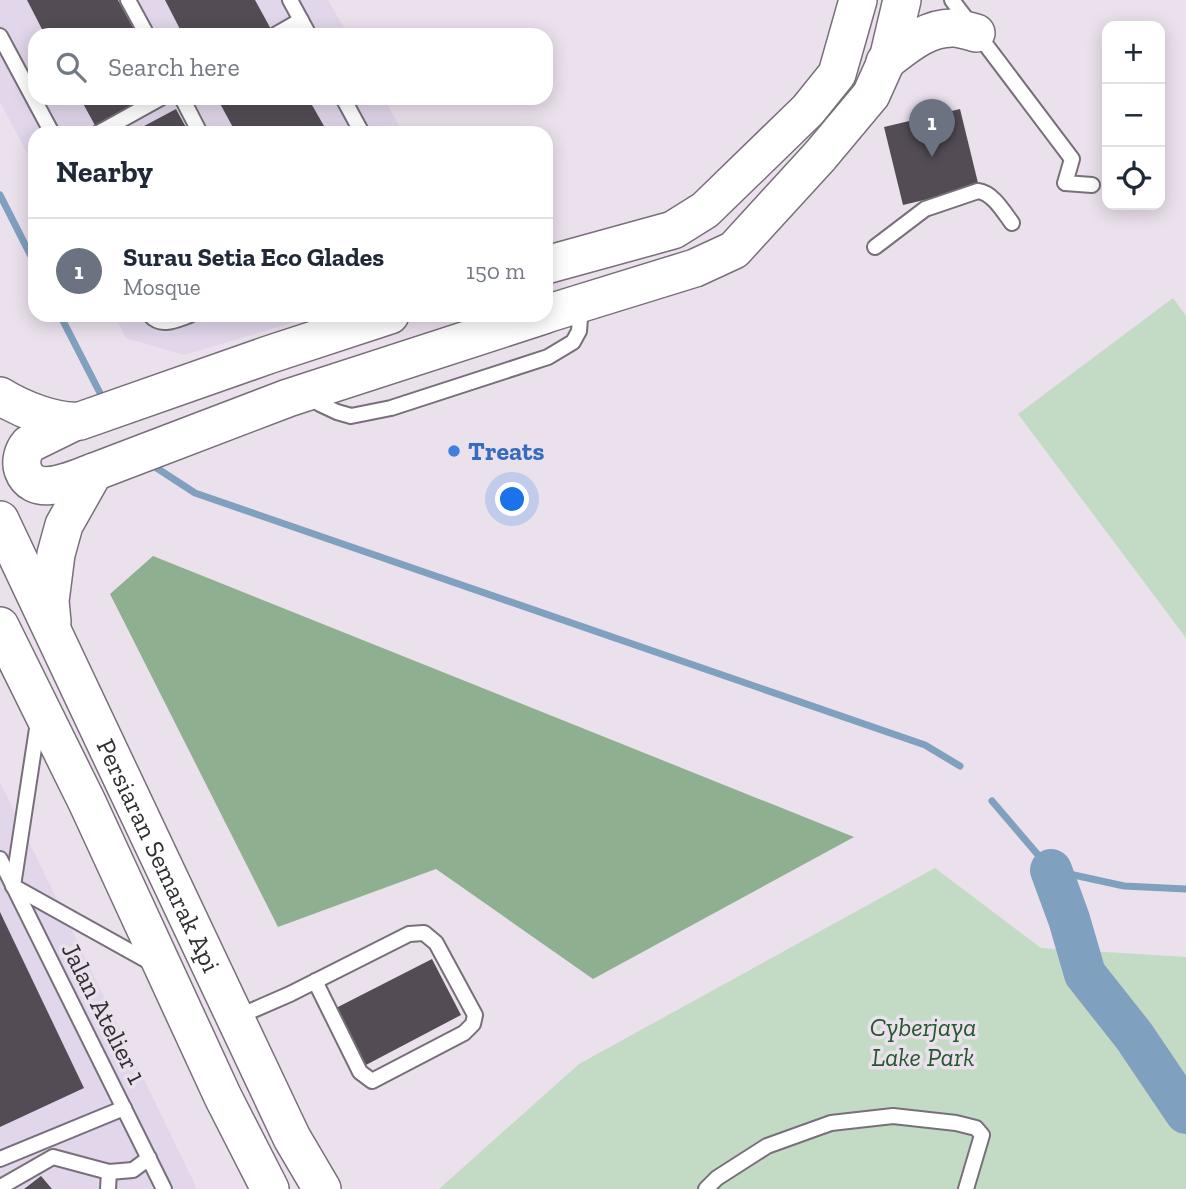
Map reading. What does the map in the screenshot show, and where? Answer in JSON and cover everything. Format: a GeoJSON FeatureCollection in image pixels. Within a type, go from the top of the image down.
{"type":"FeatureCollection","features":[{"type":"Feature","properties":{"kind":"street"},"geometry":{"type":"LineString","coordinates":[[553,263],[673,230],[705,210],[808,110],[837,74],[858,0]]}},
{"type":"Feature","properties":{"kind":"street"},"geometry":{"type":"LineString","coordinates":[[553,312],[695,268],[734,250],[820,156],[871,95],[889,55],[902,0]]}},
{"type":"Feature","properties":{"kind":"street"},"geometry":{"type":"LineString","coordinates":[[886,62],[914,40],[934,30],[955,28],[976,33]]}},
{"type":"Feature","properties":{"kind":"street"},"geometry":{"type":"LineString","coordinates":[[369,322],[74,422],[29,444],[21,463],[24,474],[43,487],[60,483],[307,392],[523,322]]}},
{"type":"Feature","properties":{"kind":"street"},"geometry":{"type":"LineString","coordinates":[[0,396],[18,407],[74,422]]}},
{"type":"Feature","properties":{"kind":"street"},"geometry":{"type":"LineString","coordinates":[[53,631],[50,601],[56,554],[64,525],[94,472]]}},
{"type":"Feature","properties":{"kind":"street","name":"Persiaran Semarak Api"},"geometry":{"type":"LineString","coordinates":[[0,520],[292,1139],[322,1189]]}},
{"type":"Feature","properties":{"kind":"street","name":"Persiaran Semarak Api"},"geometry":{"type":"LineString","coordinates":[[0,626],[87,802],[223,1097],[270,1189]]}},
{"type":"Feature","properties":{"kind":"lane"},"geometry":{"type":"LineString","coordinates":[[128,0],[143,28]]}},
{"type":"Feature","properties":{"kind":"lane"},"geometry":{"type":"LineString","coordinates":[[290,0],[305,28]]}},
{"type":"Feature","properties":{"kind":"lane"},"geometry":{"type":"LineString","coordinates":[[952,0],[1072,159],[1065,183],[1092,185]]}},
{"type":"Feature","properties":{"kind":"lane"},"geometry":{"type":"LineString","coordinates":[[287,28],[301,20]]}},
{"type":"Feature","properties":{"kind":"lane"},"geometry":{"type":"LineString","coordinates":[[0,36],[28,88]]}},
{"type":"Feature","properties":{"kind":"lane"},"geometry":{"type":"LineString","coordinates":[[37,105],[48,126]]}},
{"type":"Feature","properties":{"kind":"lane"},"geometry":{"type":"LineString","coordinates":[[111,126],[148,105]]}},
{"type":"Feature","properties":{"kind":"lane"},"geometry":{"type":"LineString","coordinates":[[185,105],[196,126]]}},
{"type":"Feature","properties":{"kind":"lane"},"geometry":{"type":"LineString","coordinates":[[347,105],[358,126]]}},
{"type":"Feature","properties":{"kind":"lane"},"geometry":{"type":"LineString","coordinates":[[875,247],[925,209],[978,191],[985,192],[993,199],[1012,223]]}},
{"type":"Feature","properties":{"kind":"lane"},"geometry":{"type":"LineString","coordinates":[[307,392],[320,404],[351,416],[404,404],[548,357],[573,342],[579,331],[582,303]]}},
{"type":"Feature","properties":{"kind":"lane"},"geometry":{"type":"LineString","coordinates":[[40,706],[13,886],[163,970]]}},
{"type":"Feature","properties":{"kind":"lane","name":"Jalan Atelier 1"},"geometry":{"type":"LineString","coordinates":[[0,859],[164,1189]]}},
{"type":"Feature","properties":{"kind":"lane"},"geometry":{"type":"LineString","coordinates":[[236,1018],[409,934],[424,933],[436,943],[475,1015],[473,1024],[464,1033],[372,1081],[360,1072],[315,981]]}},
{"type":"Feature","properties":{"kind":"lane"},"geometry":{"type":"LineString","coordinates":[[0,1158],[124,1108]]}},
{"type":"Feature","properties":{"kind":"lane"},"geometry":{"type":"LineString","coordinates":[[706,1189],[717,1178],[767,1146],[831,1123],[893,1116],[976,1128],[982,1135],[966,1189]]}},
{"type":"Feature","properties":{"kind":"lane"},"geometry":{"type":"LineString","coordinates":[[1,1189],[53,1157],[109,1172],[133,1170],[149,1158]]}},
{"type":"Feature","properties":{"kind":"lane"},"geometry":{"type":"LineString","coordinates":[[108,1189],[109,1172]]}},
{"type":"Feature","properties":{"kind":"shaded area"},"geometry":{"type":"Polygon","coordinates":[[[0,0],[328,0],[344,28],[28,28],[28,105],[388,105],[399,126],[28,126],[28,155],[0,102],[0,0]]]}},
{"type":"Feature","properties":{"kind":"shaded area"},"geometry":{"type":"Polygon","coordinates":[[[118,322],[295,322],[184,355],[126,338],[118,322]]]}},
{"type":"Feature","properties":{"kind":"shaded area"},"geometry":{"type":"Polygon","coordinates":[[[0,782],[197,1189],[0,1189],[0,782]]]}},
{"type":"Feature","properties":{"kind":"green space"},"geometry":{"type":"Polygon","coordinates":[[[1173,298],[1186,316],[1186,638],[1018,414],[1173,298]]]}},
{"type":"Feature","properties":{"kind":"green space"},"geometry":{"type":"Polygon","coordinates":[[[153,556],[854,837],[593,979],[436,869],[278,927],[110,594],[153,556]]]}},
{"type":"Feature","properties":{"kind":"green space","name":"Cyberjaya Lake Park"},"geometry":{"type":"Polygon","coordinates":[[[935,868],[1041,948],[1186,957],[1186,1189],[439,1189],[579,1064],[935,868]]]}},
{"type":"Feature","properties":{"kind":"building"},"geometry":{"type":"Polygon","coordinates":[[[27,0],[118,0],[133,28],[41,28],[27,0]]]}},
{"type":"Feature","properties":{"kind":"building"},"geometry":{"type":"Polygon","coordinates":[[[165,0],[255,0],[270,28],[179,28],[165,0]]]}},
{"type":"Feature","properties":{"kind":"building"},"geometry":{"type":"Polygon","coordinates":[[[84,105],[141,105],[103,126],[95,126],[84,105]]]}},
{"type":"Feature","properties":{"kind":"building"},"geometry":{"type":"Polygon","coordinates":[[[221,105],[312,105],[324,126],[232,126],[221,105]]]}},
{"type":"Feature","properties":{"kind":"building"},"geometry":{"type":"Polygon","coordinates":[[[176,109],[185,126],[144,126],[176,109]]]}},
{"type":"Feature","properties":{"kind":"building"},"geometry":{"type":"Polygon","coordinates":[[[960,109],[979,187],[903,205],[884,127],[960,109]]]}},
{"type":"Feature","properties":{"kind":"building"},"geometry":{"type":"Polygon","coordinates":[[[0,912],[84,1088],[0,1127],[0,912]]]}},
{"type":"Feature","properties":{"kind":"building"},"geometry":{"type":"Polygon","coordinates":[[[432,959],[461,1015],[364,1066],[334,1009],[432,959]]]}},
{"type":"Feature","properties":{"kind":"building"},"geometry":{"type":"Polygon","coordinates":[[[41,1176],[52,1189],[24,1189],[41,1176]]]}},
{"type":"Feature","properties":{"kind":"waterway"},"geometry":{"type":"LineString","coordinates":[[0,195],[28,250]]}},
{"type":"Feature","properties":{"kind":"waterway"},"geometry":{"type":"LineString","coordinates":[[64,322],[100,393]]}},
{"type":"Feature","properties":{"kind":"waterway"},"geometry":{"type":"LineString","coordinates":[[152,465],[195,493],[925,745],[960,766]]}},
{"type":"Feature","properties":{"kind":"waterway"},"geometry":{"type":"LineString","coordinates":[[992,801],[1051,870],[1124,886],[1186,889]]}},
{"type":"Feature","properties":{"kind":"waterway"},"geometry":{"type":"LineString","coordinates":[[1051,870],[1085,974],[1134,1036],[1186,1113]]}},
{"type":"Feature","properties":{"kind":"place","name":"Surau Setia Eco Glades"},"geometry":{"type":"Point","coordinates":[932,157]}},
{"type":"Feature","properties":{"kind":"place","name":"Treats"},"geometry":{"type":"Point","coordinates":[454,451]}}]}
